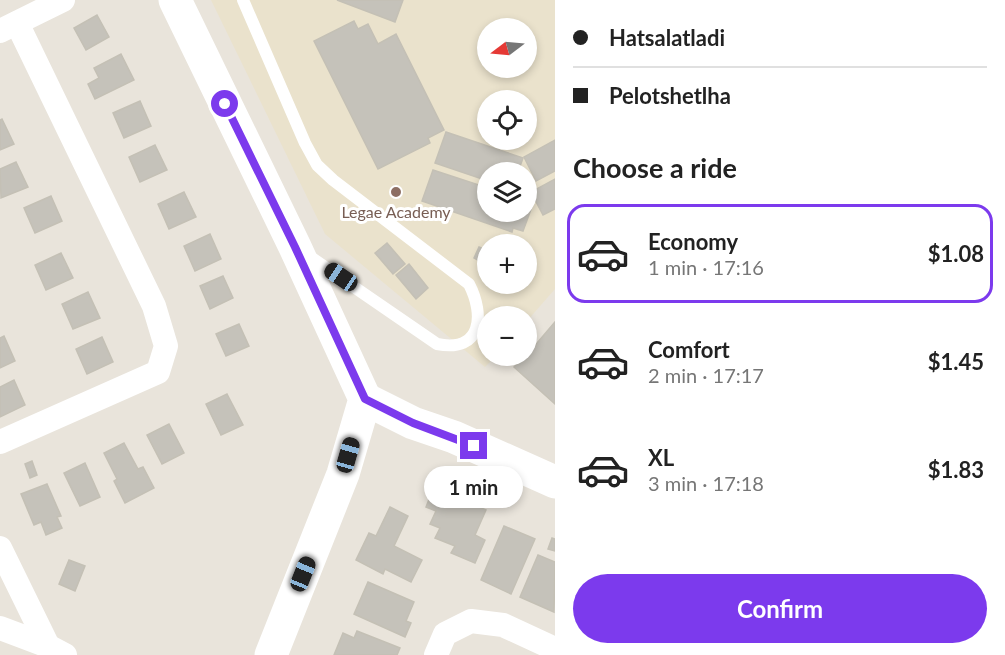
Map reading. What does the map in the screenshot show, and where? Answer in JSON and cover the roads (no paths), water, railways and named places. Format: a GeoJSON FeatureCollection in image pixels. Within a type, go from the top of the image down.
{"type":"FeatureCollection","features":[{"type":"Feature","properties":{"kind":"street"},"geometry":{"type":"LineString","coordinates":[[0,442],[158,372],[166,346],[154,306],[9,27],[63,0]]}},
{"type":"Feature","properties":{"kind":"street"},"geometry":{"type":"LineString","coordinates":[[177,1],[365,399],[413,423],[454,437],[555,482]]}},
{"type":"Feature","properties":{"kind":"street"},"geometry":{"type":"LineString","coordinates":[[271,655],[343,474],[365,399]]}},
{"type":"Feature","properties":{"kind":"street"},"geometry":{"type":"LineString","coordinates":[[0,548],[56,650]]}},
{"type":"Feature","properties":{"kind":"street"},"geometry":{"type":"LineString","coordinates":[[436,655],[445,634],[471,621],[502,625],[555,649]]}},
{"type":"Feature","properties":{"kind":"street"},"geometry":{"type":"LineString","coordinates":[[0,628],[56,650]]}},
{"type":"Feature","properties":{"kind":"lane"},"geometry":{"type":"LineString","coordinates":[[243,0],[305,143],[317,165],[333,180],[469,284],[479,313],[478,327],[464,341],[452,345],[437,344],[295,247]]}},
{"type":"Feature","properties":{"kind":"place","name":"Legae Academy"},"geometry":{"type":"Point","coordinates":[396,192]}}]}
